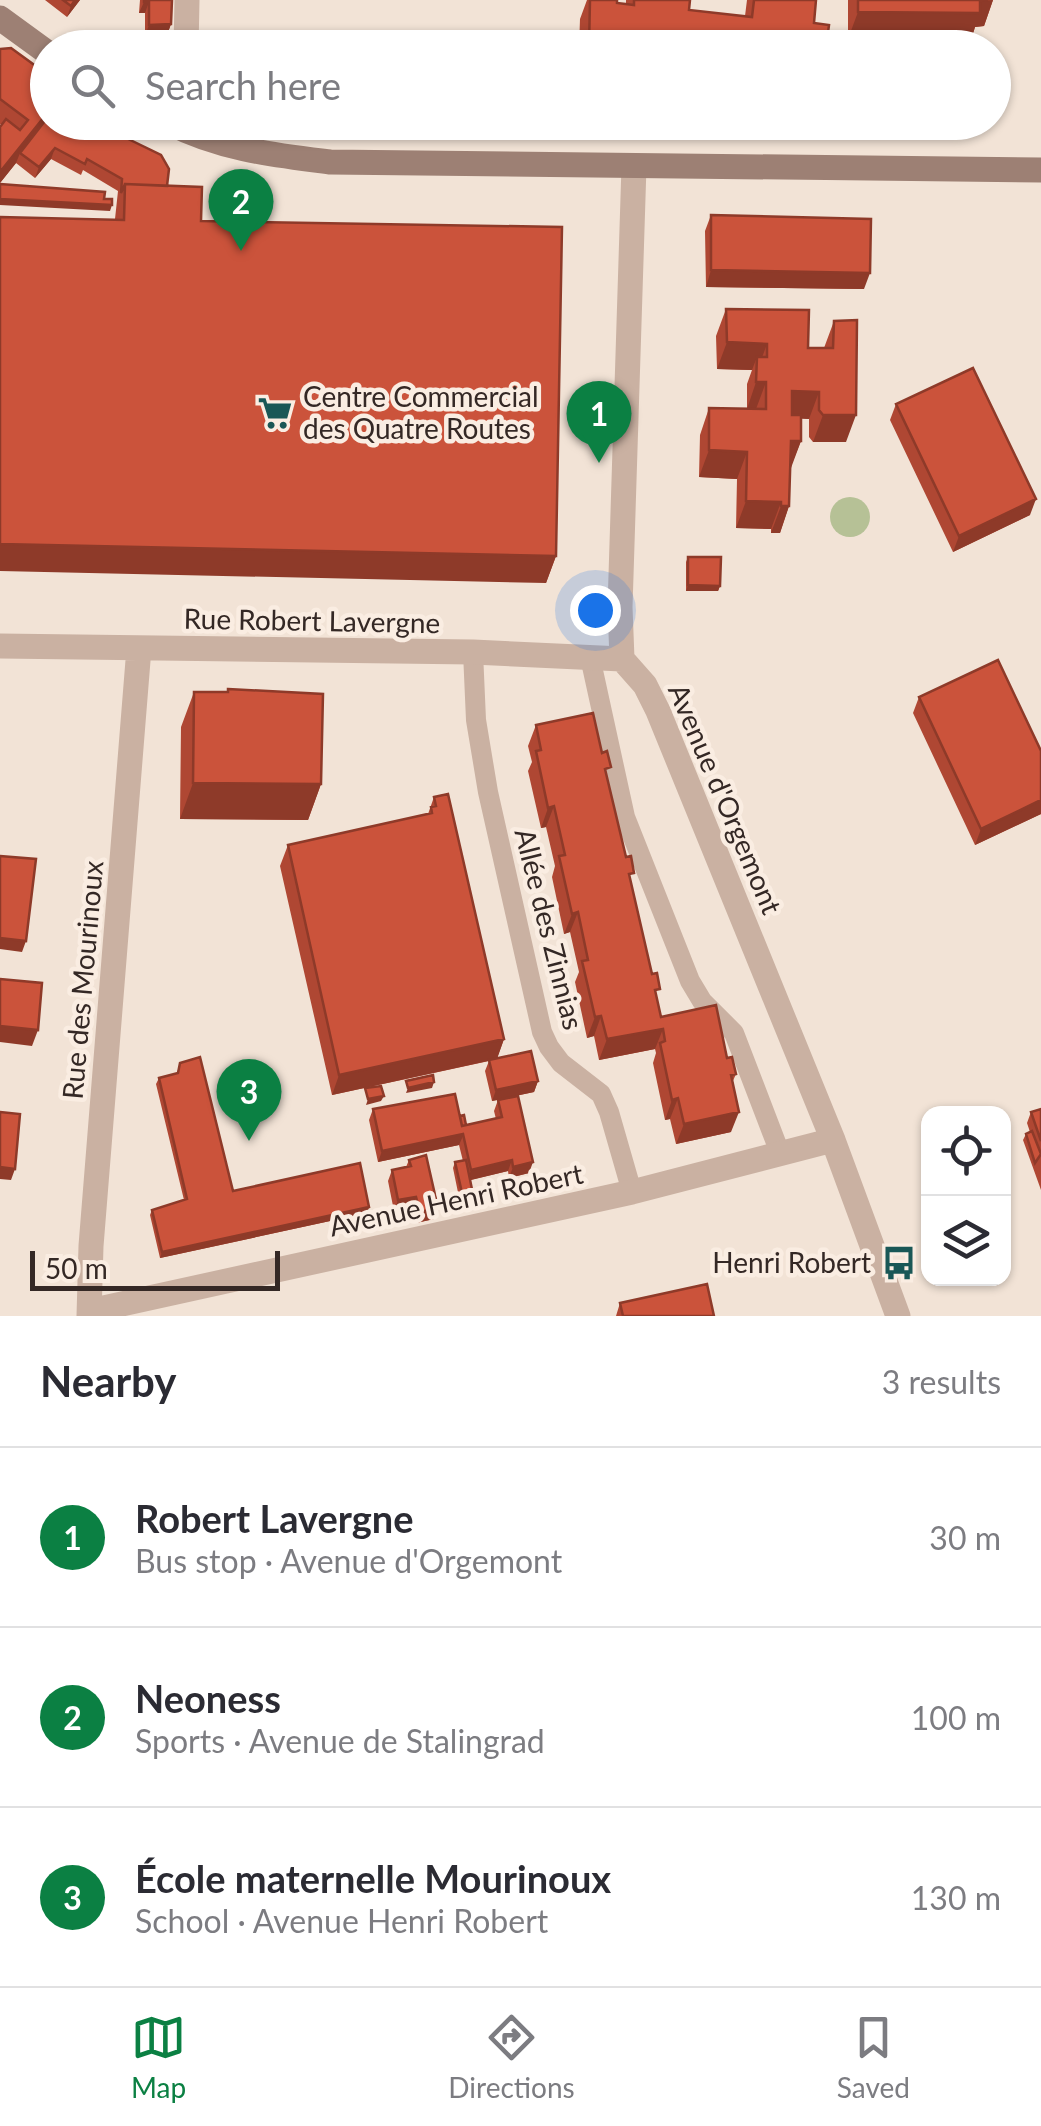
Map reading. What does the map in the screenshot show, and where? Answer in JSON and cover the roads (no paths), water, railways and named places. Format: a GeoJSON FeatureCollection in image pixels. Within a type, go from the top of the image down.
{"type":"FeatureCollection","features":[{"type":"Feature","properties":{"kind":"main road"},"geometry":{"type":"LineString","coordinates":[[0,18],[30,40]]}},
{"type":"Feature","properties":{"kind":"main road"},"geometry":{"type":"LineString","coordinates":[[216,140],[243,151],[330,162],[1041,170]]}},
{"type":"Feature","properties":{"kind":"street"},"geometry":{"type":"LineString","coordinates":[[186,30],[187,0]]}},
{"type":"Feature","properties":{"kind":"street"},"geometry":{"type":"LineString","coordinates":[[622,659],[620,607],[634,166]]}},
{"type":"Feature","properties":{"kind":"street","name":"Rue Robert Lavergne"},"geometry":{"type":"LineString","coordinates":[[0,646],[473,652],[622,659]]}},
{"type":"Feature","properties":{"kind":"street","name":"Rue des Mourinoux"},"geometry":{"type":"LineString","coordinates":[[90,1314],[91,1246],[139,648]]}},
{"type":"Feature","properties":{"kind":"street","name":"Avenue d'Orgemont"},"geometry":{"type":"LineString","coordinates":[[622,659],[645,686],[658,712],[833,1140],[898,1316]]}},
{"type":"Feature","properties":{"kind":"street","name":"Avenue Henri Robert"},"geometry":{"type":"LineString","coordinates":[[90,1314],[632,1192],[833,1140]]}},
{"type":"Feature","properties":{"kind":"lane","name":"Allée des Zinnias"},"geometry":{"type":"LineString","coordinates":[[473,652],[476,720],[488,792],[542,1032],[561,1063],[601,1094],[610,1112],[632,1192]]}},
{"type":"Feature","properties":{"kind":"lane"},"geometry":{"type":"LineString","coordinates":[[590,657],[625,817],[690,981],[702,1001],[734,1033],[780,1153]]}},
{"type":"Feature","properties":{"kind":"place","name":"Neoness"},"geometry":{"type":"Point","coordinates":[241,251]}},
{"type":"Feature","properties":{"kind":"place","name":"Centre Commercial des Quatre Routes"},"geometry":{"type":"Point","coordinates":[275,413]}},
{"type":"Feature","properties":{"kind":"place","name":"Robert Lavergne"},"geometry":{"type":"Point","coordinates":[599,463]}},
{"type":"Feature","properties":{"kind":"place","name":"École maternelle Mourinoux"},"geometry":{"type":"Point","coordinates":[249,1141]}},
{"type":"Feature","properties":{"kind":"place","name":"Henri Robert"},"geometry":{"type":"Point","coordinates":[899,1263]}}]}
